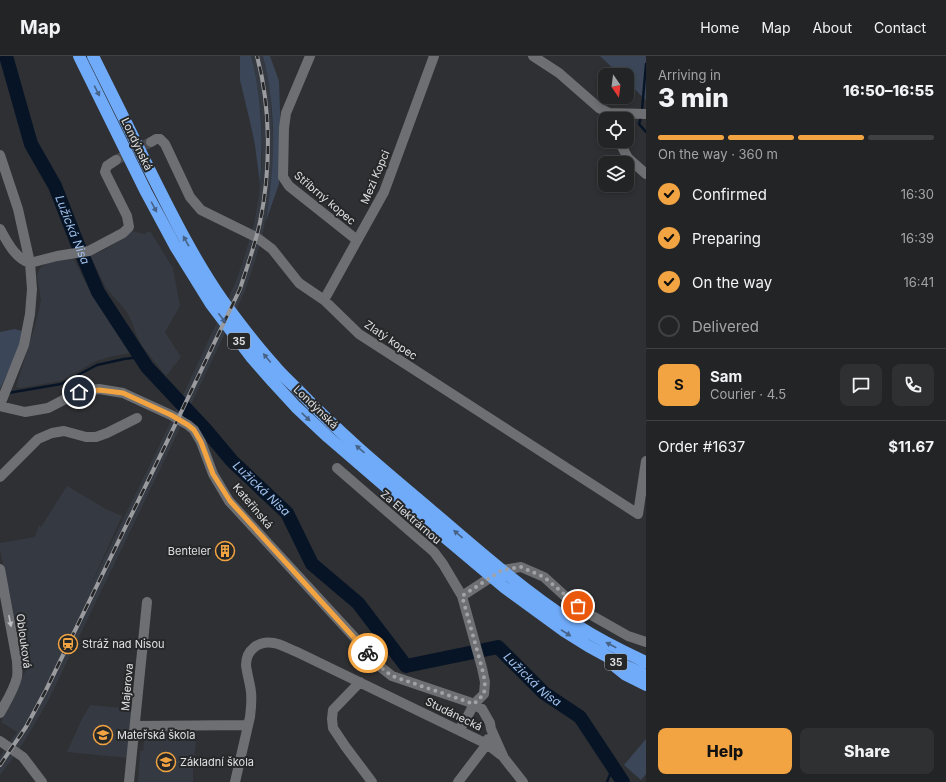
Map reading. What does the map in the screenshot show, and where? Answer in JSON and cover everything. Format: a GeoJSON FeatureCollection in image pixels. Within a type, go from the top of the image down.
{"type":"FeatureCollection","features":[{"type":"Feature","properties":{"kind":"highway","name":"Londýnská"},"geometry":{"type":"LineString","coordinates":[[79,56],[146,192],[175,246],[211,304],[252,358],[296,407],[328,437],[504,588],[564,631],[588,646],[621,664],[646,675]]}},
{"type":"Feature","properties":{"kind":"highway","name":"Londýnská"},"geometry":{"type":"LineString","coordinates":[[93,56],[194,256],[223,300],[251,338],[274,365],[318,410],[404,487],[518,583],[577,626],[622,651],[646,662]]}},
{"type":"Feature","properties":{"kind":"highway"},"geometry":{"type":"LineString","coordinates":[[588,646],[626,675],[646,685]]}},
{"type":"Feature","properties":{"kind":"street","name":"Stříbrný kopec"},"geometry":{"type":"LineString","coordinates":[[310,56],[286,113],[284,128],[283,177],[289,186],[357,240]]}},
{"type":"Feature","properties":{"kind":"street","name":"Mezi Kopci"},"geometry":{"type":"LineString","coordinates":[[324,300],[384,192],[434,56]]}},
{"type":"Feature","properties":{"kind":"street"},"geometry":{"type":"LineString","coordinates":[[533,56],[558,73],[604,112]]}},
{"type":"Feature","properties":{"kind":"street"},"geometry":{"type":"LineString","coordinates":[[634,115],[644,114]]}},
{"type":"Feature","properties":{"kind":"street","name":"Zlatý kopec"},"geometry":{"type":"LineString","coordinates":[[151,142],[160,139],[165,144],[190,197],[201,210],[256,237],[272,249],[299,283],[324,300],[360,334],[642,516],[646,461]]}},
{"type":"Feature","properties":{"kind":"street"},"geometry":{"type":"LineString","coordinates":[[623,148],[628,158],[646,174]]}},
{"type":"Feature","properties":{"kind":"street"},"geometry":{"type":"LineString","coordinates":[[0,155],[18,209],[30,263],[32,289],[30,314],[24,346],[0,406]]}},
{"type":"Feature","properties":{"kind":"street"},"geometry":{"type":"LineString","coordinates":[[0,229],[17,255],[23,261],[30,263],[89,251],[123,233],[129,227],[126,216],[105,172],[107,166],[116,160]]}},
{"type":"Feature","properties":{"kind":"street","name":"Kateřinská"},"geometry":{"type":"LineString","coordinates":[[0,406],[25,412],[48,408],[79,392],[99,390],[123,393],[171,415],[188,425],[194,430],[201,442],[213,474],[230,501],[378,665],[392,676],[474,704],[482,709],[490,723],[491,729],[504,758],[523,782]]}},
{"type":"Feature","properties":{"kind":"street"},"geometry":{"type":"LineString","coordinates":[[0,477],[38,439],[52,433],[64,431],[86,437],[96,437],[137,418]]}},
{"type":"Feature","properties":{"kind":"street","name":"Za Elektrárnou"},"geometry":{"type":"LineString","coordinates":[[337,468],[434,552],[462,596],[485,682],[484,694],[474,704]]}},
{"type":"Feature","properties":{"kind":"street"},"geometry":{"type":"LineString","coordinates":[[462,596],[502,570],[521,567],[544,577],[578,606],[628,636],[646,642]]}},
{"type":"Feature","properties":{"kind":"street","name":"Oblouková"},"geometry":{"type":"LineString","coordinates":[[0,569],[18,671],[17,678],[0,713]]}},
{"type":"Feature","properties":{"kind":"street","name":"Majerova"},"geometry":{"type":"LineString","coordinates":[[129,782],[147,602]]}},
{"type":"Feature","properties":{"kind":"street","name":"Studánecká"},"geometry":{"type":"LineString","coordinates":[[235,782],[251,709],[250,688],[247,671],[248,655],[252,649],[264,643],[273,643],[286,647],[360,682],[487,744],[504,758]]}},
{"type":"Feature","properties":{"kind":"street"},"geometry":{"type":"LineString","coordinates":[[360,682],[333,710],[333,728],[372,782]]}},
{"type":"Feature","properties":{"kind":"street"},"geometry":{"type":"LineString","coordinates":[[458,730],[464,723],[474,704]]}},
{"type":"Feature","properties":{"kind":"street","name":"Majerova"},"geometry":{"type":"LineString","coordinates":[[135,726],[248,725]]}},
{"type":"Feature","properties":{"kind":"street"},"geometry":{"type":"LineString","coordinates":[[458,782],[487,744],[491,729]]}},
{"type":"Feature","properties":{"kind":"street"},"geometry":{"type":"LineString","coordinates":[[0,742],[23,757],[42,782]]}},
{"type":"Feature","properties":{"kind":"shaded area"},"geometry":{"type":"Polygon","coordinates":[[[240,56],[251,56],[255,72],[261,120],[260,184],[255,145],[240,80],[240,56]]]}},
{"type":"Feature","properties":{"kind":"shaded area"},"geometry":{"type":"Polygon","coordinates":[[[251,56],[263,56],[270,88],[273,161],[270,197],[262,238],[245,291],[47,703],[17,753],[0,775],[0,756],[17,732],[1,722],[26,670],[0,550],[0,543],[35,537],[39,525],[41,527],[67,486],[106,509],[122,516],[89,589],[159,446],[234,286],[251,235],[259,195],[262,160],[261,115],[258,90],[251,56]]]}},
{"type":"Feature","properties":{"kind":"shaded area"},"geometry":{"type":"Polygon","coordinates":[[[263,56],[270,56],[279,81],[281,142],[279,184],[266,221],[273,159],[273,138],[271,97],[263,56]]]}},
{"type":"Feature","properties":{"kind":"shaded area"},"geometry":{"type":"Polygon","coordinates":[[[600,56],[646,56],[646,100],[634,89],[634,68],[613,68],[600,56]]]}},
{"type":"Feature","properties":{"kind":"shaded area"},"geometry":{"type":"Polygon","coordinates":[[[132,231],[144,234],[150,231],[173,268],[180,306],[165,332],[181,357],[166,376],[142,346],[126,311],[106,288],[90,255],[104,250],[132,231]]]}},
{"type":"Feature","properties":{"kind":"shaded area"},"geometry":{"type":"Polygon","coordinates":[[[72,256],[89,289],[112,321],[131,353],[96,361],[61,381],[20,388],[16,387],[36,322],[41,300],[37,276],[39,270],[49,262],[72,256]]]}},
{"type":"Feature","properties":{"kind":"shaded area"},"geometry":{"type":"Polygon","coordinates":[[[15,329],[22,331],[20,346],[0,389],[0,332],[15,329]]]}},
{"type":"Feature","properties":{"kind":"shaded area","name":"Mateřská škola"},"geometry":{"type":"Polygon","coordinates":[[[90,705],[133,709],[129,758],[67,752],[90,705]]]}},
{"type":"Feature","properties":{"kind":"shaded area","name":"Základní škola"},"geometry":{"type":"Polygon","coordinates":[[[197,728],[193,782],[138,782],[140,751],[143,751],[145,730],[197,728]]]}},
{"type":"Feature","properties":{"kind":"shaded area"},"geometry":{"type":"Polygon","coordinates":[[[646,739],[646,774],[641,780],[624,765],[646,739]]]}},
{"type":"Feature","properties":{"kind":"waterway","name":"Lužická Nisa"},"geometry":{"type":"LineString","coordinates":[[6,56],[31,144],[55,186],[98,292],[147,367],[206,430],[232,461],[287,513],[312,564],[358,603],[406,666],[498,647],[544,693],[580,717],[623,782]]}},
{"type":"Feature","properties":{"kind":"waterway"},"geometry":{"type":"LineString","coordinates":[[642,110],[646,64]]}},
{"type":"Feature","properties":{"kind":"waterway"},"geometry":{"type":"LineString","coordinates":[[641,117],[639,124],[646,132]]}},
{"type":"Feature","properties":{"kind":"waterway"},"geometry":{"type":"LineString","coordinates":[[8,393],[61,384],[97,365],[140,357]]}},
{"type":"Feature","properties":{"kind":"waterway"},"geometry":{"type":"LineString","coordinates":[[607,782],[613,767]]}},
{"type":"Feature","properties":{"kind":"tunnel"},"geometry":{"type":"LineString","coordinates":[[116,160],[151,142]]}},
{"type":"Feature","properties":{"kind":"railway"},"geometry":{"type":"LineString","coordinates":[[0,765],[26,727],[46,690],[240,289],[260,222],[264,202],[268,160],[265,96],[257,56]]}},
{"type":"Feature","properties":{"kind":"way so far"},"geometry":{"type":"LineString","coordinates":[[368,653],[378,665],[392,676],[474,704],[484,694],[485,682],[462,596],[502,570],[521,567],[544,577],[578,606]]}},
{"type":"Feature","properties":{"kind":"place","name":"Benteler"},"geometry":{"type":"Point","coordinates":[225,551]}},
{"type":"Feature","properties":{"kind":"place","name":"Stráž nad Nisou"},"geometry":{"type":"Point","coordinates":[68,644]}},
{"type":"Feature","properties":{"kind":"place","name":"Mateřská škola"},"geometry":{"type":"Point","coordinates":[103,735]}},
{"type":"Feature","properties":{"kind":"place","name":"Základní škola"},"geometry":{"type":"Point","coordinates":[166,762]}},
{"type":"Feature","properties":{"kind":"route"},"geometry":{"type":"LineString","coordinates":[[79,392],[99,390],[123,393],[171,415],[194,430],[201,442],[213,474],[230,501],[368,653]]}}]}
